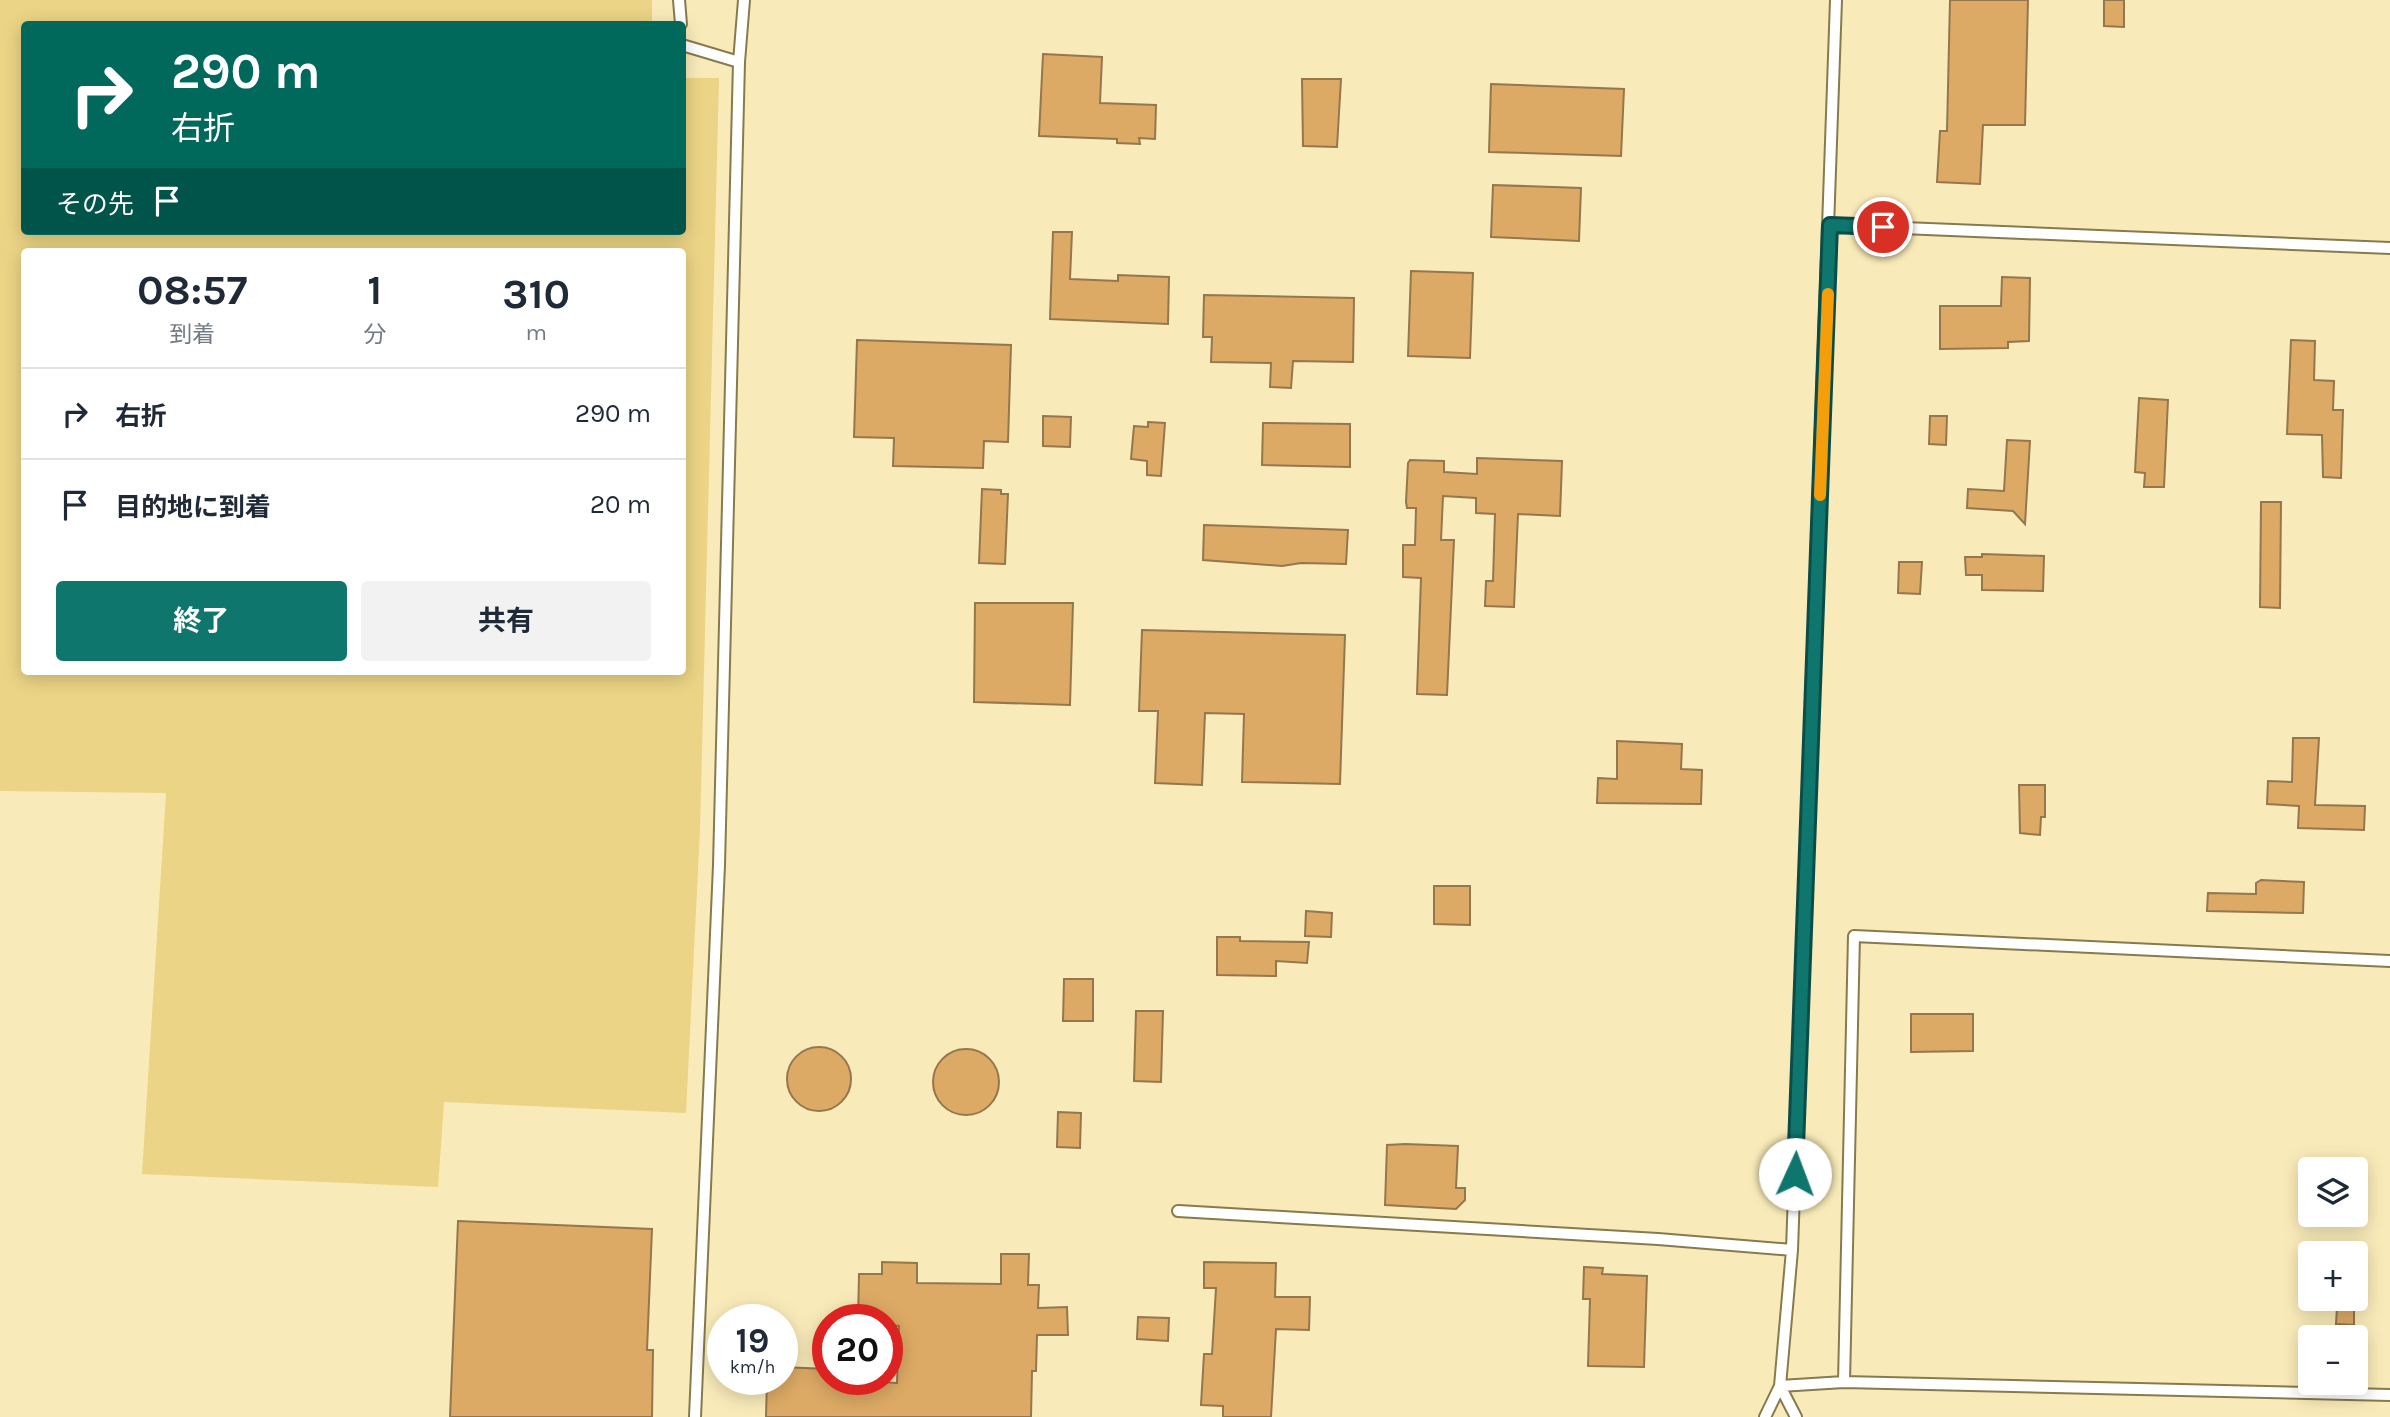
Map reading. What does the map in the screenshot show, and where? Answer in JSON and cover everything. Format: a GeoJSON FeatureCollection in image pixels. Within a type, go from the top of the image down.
{"type":"FeatureCollection","features":[{"type":"Feature","properties":{"kind":"lane"},"geometry":{"type":"LineString","coordinates":[[679,0],[681,21]]}},
{"type":"Feature","properties":{"kind":"lane"},"geometry":{"type":"LineString","coordinates":[[695,1417],[719,865],[739,62],[744,0]]}},
{"type":"Feature","properties":{"kind":"lane"},"geometry":{"type":"LineString","coordinates":[[1765,1417],[1780,1386],[1792,1251],[1836,0]]}},
{"type":"Feature","properties":{"kind":"lane"},"geometry":{"type":"LineString","coordinates":[[686,46],[739,62]]}},
{"type":"Feature","properties":{"kind":"lane"},"geometry":{"type":"LineString","coordinates":[[1830,225],[2390,248]]}},
{"type":"Feature","properties":{"kind":"lane"},"geometry":{"type":"LineString","coordinates":[[1844,1382],[1854,936],[2390,961]]}},
{"type":"Feature","properties":{"kind":"lane"},"geometry":{"type":"LineString","coordinates":[[1178,1212],[1630,1238],[1792,1251]]}},
{"type":"Feature","properties":{"kind":"lane"},"geometry":{"type":"LineString","coordinates":[[1780,1386],[1844,1382],[2390,1395]]}},
{"type":"Feature","properties":{"kind":"lane"},"geometry":{"type":"LineString","coordinates":[[1780,1386],[1796,1417]]}},
{"type":"Feature","properties":{"kind":"shaded area"},"geometry":{"type":"Polygon","coordinates":[[[0,0],[652,0],[652,21],[21,21],[21,235],[686,235],[686,78],[719,78],[700,830],[686,1113],[444,1102],[438,1187],[142,1174],[166,793],[0,791],[0,0]]]}},
{"type":"Feature","properties":{"kind":"building"},"geometry":{"type":"Polygon","coordinates":[[[1950,0],[2028,0],[2025,125],[1983,125],[1980,184],[1937,182],[1940,131],[1947,131],[1950,0]]]}},
{"type":"Feature","properties":{"kind":"building"},"geometry":{"type":"Polygon","coordinates":[[[2104,0],[2124,0],[2124,27],[2104,26],[2104,0]]]}},
{"type":"Feature","properties":{"kind":"building"},"geometry":{"type":"Polygon","coordinates":[[[1043,54],[1102,57],[1100,103],[1156,105],[1155,139],[1139,138],[1140,144],[1117,143],[1117,139],[1039,136],[1043,54]]]}},
{"type":"Feature","properties":{"kind":"building"},"geometry":{"type":"Polygon","coordinates":[[[1302,79],[1341,79],[1337,147],[1303,146],[1302,79]]]}},
{"type":"Feature","properties":{"kind":"building"},"geometry":{"type":"Polygon","coordinates":[[[1491,84],[1624,89],[1621,156],[1489,152],[1491,84]]]}},
{"type":"Feature","properties":{"kind":"building"},"geometry":{"type":"Polygon","coordinates":[[[1493,185],[1581,188],[1579,241],[1491,237],[1493,185]]]}},
{"type":"Feature","properties":{"kind":"building"},"geometry":{"type":"Polygon","coordinates":[[[1053,232],[1072,232],[1070,279],[1118,281],[1118,275],[1169,277],[1168,324],[1050,319],[1053,232]]]}},
{"type":"Feature","properties":{"kind":"building"},"geometry":{"type":"Polygon","coordinates":[[[1411,271],[1473,273],[1470,358],[1408,356],[1411,271]]]}},
{"type":"Feature","properties":{"kind":"building"},"geometry":{"type":"Polygon","coordinates":[[[2002,277],[2030,278],[2029,341],[2008,342],[2008,348],[1940,349],[1940,306],[2001,306],[2002,277]]]}},
{"type":"Feature","properties":{"kind":"building"},"geometry":{"type":"Polygon","coordinates":[[[1204,295],[1354,298],[1353,362],[1293,361],[1291,388],[1270,387],[1271,363],[1211,362],[1212,337],[1203,337],[1204,295]]]}},
{"type":"Feature","properties":{"kind":"building"},"geometry":{"type":"Polygon","coordinates":[[[857,340],[1011,345],[1008,442],[984,441],[983,468],[893,466],[894,438],[854,437],[857,340]]]}},
{"type":"Feature","properties":{"kind":"building"},"geometry":{"type":"Polygon","coordinates":[[[2291,340],[2315,341],[2314,380],[2334,381],[2333,410],[2343,410],[2341,478],[2323,477],[2322,435],[2287,434],[2291,340]]]}},
{"type":"Feature","properties":{"kind":"building"},"geometry":{"type":"Polygon","coordinates":[[[2139,398],[2168,400],[2164,487],[2144,487],[2145,473],[2135,472],[2139,398]]]}},
{"type":"Feature","properties":{"kind":"building"},"geometry":{"type":"Polygon","coordinates":[[[1043,416],[1071,417],[1070,447],[1043,446],[1043,416]]]}},
{"type":"Feature","properties":{"kind":"building"},"geometry":{"type":"Polygon","coordinates":[[[1930,416],[1947,416],[1946,445],[1929,444],[1930,416]]]}},
{"type":"Feature","properties":{"kind":"building"},"geometry":{"type":"Polygon","coordinates":[[[1148,422],[1165,423],[1161,476],[1147,475],[1147,461],[1131,459],[1134,426],[1148,427],[1148,422]]]}},
{"type":"Feature","properties":{"kind":"building"},"geometry":{"type":"Polygon","coordinates":[[[1263,423],[1350,424],[1350,467],[1262,465],[1263,423]]]}},
{"type":"Feature","properties":{"kind":"building"},"geometry":{"type":"Polygon","coordinates":[[[2007,440],[2030,441],[2025,524],[2013,511],[1967,508],[1968,489],[2004,491],[2007,440]]]}},
{"type":"Feature","properties":{"kind":"building"},"geometry":{"type":"Polygon","coordinates":[[[1477,458],[1562,461],[1560,516],[1518,514],[1514,607],[1485,606],[1486,581],[1493,581],[1495,514],[1476,513],[1476,498],[1443,496],[1441,540],[1454,540],[1447,695],[1417,694],[1421,578],[1403,577],[1403,545],[1415,545],[1416,508],[1407,508],[1406,502],[1408,463],[1410,460],[1444,461],[1444,472],[1477,474],[1477,458]]]}},
{"type":"Feature","properties":{"kind":"building"},"geometry":{"type":"Polygon","coordinates":[[[982,489],[1001,490],[1001,494],[1008,494],[1005,564],[979,563],[982,489]]]}},
{"type":"Feature","properties":{"kind":"building"},"geometry":{"type":"Polygon","coordinates":[[[2261,502],[2281,502],[2280,608],[2260,607],[2261,502]]]}},
{"type":"Feature","properties":{"kind":"building"},"geometry":{"type":"Polygon","coordinates":[[[1204,525],[1348,530],[1346,564],[1301,563],[1282,566],[1203,560],[1204,525]]]}},
{"type":"Feature","properties":{"kind":"building"},"geometry":{"type":"Polygon","coordinates":[[[1982,554],[2044,556],[2043,591],[1982,590],[1982,575],[1966,575],[1965,557],[1982,557],[1982,554]]]}},
{"type":"Feature","properties":{"kind":"building"},"geometry":{"type":"Polygon","coordinates":[[[1899,562],[1922,562],[1920,594],[1898,593],[1899,562]]]}},
{"type":"Feature","properties":{"kind":"building"},"geometry":{"type":"Polygon","coordinates":[[[975,603],[1073,603],[1070,705],[974,702],[975,603]]]}},
{"type":"Feature","properties":{"kind":"building"},"geometry":{"type":"Polygon","coordinates":[[[1142,630],[1345,635],[1340,784],[1242,782],[1244,714],[1205,713],[1202,785],[1155,783],[1158,711],[1139,711],[1142,630]]]}},
{"type":"Feature","properties":{"kind":"building"},"geometry":{"type":"Polygon","coordinates":[[[2293,738],[2319,738],[2315,805],[2365,806],[2364,830],[2298,828],[2299,806],[2267,804],[2268,781],[2292,782],[2293,738]]]}},
{"type":"Feature","properties":{"kind":"building"},"geometry":{"type":"Polygon","coordinates":[[[1617,741],[1682,744],[1681,769],[1702,770],[1701,804],[1597,803],[1598,778],[1617,779],[1617,741]]]}},
{"type":"Feature","properties":{"kind":"building"},"geometry":{"type":"Polygon","coordinates":[[[2019,785],[2045,785],[2045,817],[2041,817],[2040,835],[2020,833],[2019,785]]]}},
{"type":"Feature","properties":{"kind":"building"},"geometry":{"type":"Polygon","coordinates":[[[2261,880],[2304,882],[2303,913],[2207,911],[2208,893],[2256,894],[2256,883],[2261,880]]]}},
{"type":"Feature","properties":{"kind":"building"},"geometry":{"type":"Polygon","coordinates":[[[1434,886],[1470,886],[1470,925],[1434,924],[1434,886]]]}},
{"type":"Feature","properties":{"kind":"building"},"geometry":{"type":"Polygon","coordinates":[[[1306,911],[1332,913],[1331,937],[1305,936],[1306,911]]]}},
{"type":"Feature","properties":{"kind":"building"},"geometry":{"type":"Polygon","coordinates":[[[1217,937],[1240,937],[1240,941],[1309,942],[1307,963],[1276,961],[1276,976],[1217,975],[1217,937]]]}},
{"type":"Feature","properties":{"kind":"building"},"geometry":{"type":"Polygon","coordinates":[[[1064,979],[1093,979],[1093,1021],[1063,1021],[1064,979]]]}},
{"type":"Feature","properties":{"kind":"building"},"geometry":{"type":"Polygon","coordinates":[[[1136,1011],[1163,1011],[1161,1082],[1134,1081],[1136,1011]]]}},
{"type":"Feature","properties":{"kind":"building"},"geometry":{"type":"Polygon","coordinates":[[[1911,1014],[1973,1014],[1973,1051],[1911,1052],[1911,1014]]]}},
{"type":"Feature","properties":{"kind":"building"},"geometry":{"type":"Polygon","coordinates":[[[819,1047],[831,1049],[842,1056],[849,1067],[849,1091],[842,1102],[831,1109],[819,1111],[807,1109],[796,1102],[789,1091],[787,1079],[789,1067],[796,1056],[807,1049],[819,1047]]]}},
{"type":"Feature","properties":{"kind":"building"},"geometry":{"type":"Polygon","coordinates":[[[959,1049],[973,1049],[985,1054],[994,1063],[999,1082],[997,1095],[990,1106],[973,1115],[959,1115],[947,1110],[938,1101],[933,1089],[933,1075],[938,1063],[947,1054],[959,1049]]]}},
{"type":"Feature","properties":{"kind":"building"},"geometry":{"type":"Polygon","coordinates":[[[1058,1112],[1081,1113],[1080,1148],[1057,1147],[1058,1112]]]}},
{"type":"Feature","properties":{"kind":"building"},"geometry":{"type":"Polygon","coordinates":[[[1387,1145],[1458,1146],[1456,1188],[1465,1188],[1465,1200],[1456,1209],[1385,1205],[1387,1145]]]}},
{"type":"Feature","properties":{"kind":"building"},"geometry":{"type":"Polygon","coordinates":[[[458,1221],[652,1229],[647,1350],[653,1350],[652,1417],[450,1417],[458,1221]]]}},
{"type":"Feature","properties":{"kind":"building"},"geometry":{"type":"Polygon","coordinates":[[[1001,1254],[1029,1254],[1028,1285],[1039,1285],[1038,1308],[1067,1307],[1068,1335],[1037,1335],[1036,1371],[1032,1371],[1031,1417],[766,1417],[767,1395],[798,1395],[798,1368],[812,1368],[812,1395],[903,1395],[903,1304],[858,1304],[859,1274],[882,1274],[882,1262],[917,1263],[917,1283],[1001,1284],[1001,1254]]]}},
{"type":"Feature","properties":{"kind":"building"},"geometry":{"type":"Polygon","coordinates":[[[1204,1262],[1276,1263],[1275,1297],[1310,1297],[1309,1330],[1276,1329],[1271,1417],[1223,1417],[1223,1406],[1201,1405],[1204,1354],[1212,1354],[1216,1288],[1204,1288],[1204,1262]]]}},
{"type":"Feature","properties":{"kind":"building"},"geometry":{"type":"Polygon","coordinates":[[[1584,1267],[1603,1268],[1602,1274],[1647,1276],[1644,1367],[1588,1366],[1590,1299],[1583,1299],[1584,1267]]]}},
{"type":"Feature","properties":{"kind":"building"},"geometry":{"type":"Polygon","coordinates":[[[2337,1311],[2354,1311],[2354,1325],[2336,1324],[2337,1311]]]}},
{"type":"Feature","properties":{"kind":"building"},"geometry":{"type":"Polygon","coordinates":[[[1138,1317],[1169,1318],[1168,1341],[1137,1339],[1138,1317]]]}},
{"type":"Feature","properties":{"kind":"slow traffic"},"geometry":{"type":"LineString","coordinates":[[1820,495],[1828,294]]}},
{"type":"Feature","properties":{"kind":"route"},"geometry":{"type":"LineString","coordinates":[[1795,1174],[1830,225],[1883,227]]}}]}
